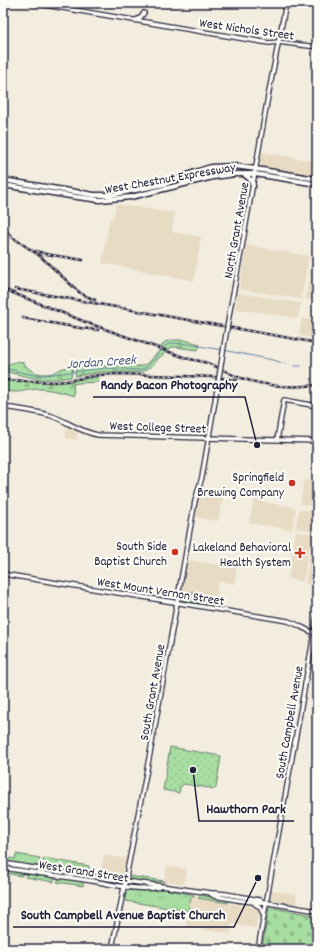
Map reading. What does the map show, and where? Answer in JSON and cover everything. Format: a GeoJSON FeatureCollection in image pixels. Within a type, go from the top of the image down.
{"type":"FeatureCollection","features":[{"type":"Feature","properties":{"kind":"main road","name":"West Nichols Street"},"geometry":{"type":"LineString","coordinates":[[33,3],[269,43],[278,42],[317,47]]}},
{"type":"Feature","properties":{"kind":"main road","name":"North Grant Avenue"},"geometry":{"type":"LineString","coordinates":[[209,438],[230,310],[286,3]]}},
{"type":"Feature","properties":{"kind":"main road"},"geometry":{"type":"LineString","coordinates":[[135,21],[144,13]]}},
{"type":"Feature","properties":{"kind":"main road","name":"West Chestnut Expressway"},"geometry":{"type":"LineString","coordinates":[[3,180],[94,195],[111,195],[165,184],[211,167],[234,166],[317,179]]}},
{"type":"Feature","properties":{"kind":"main road","name":"West Chestnut Expressway"},"geometry":{"type":"LineString","coordinates":[[3,184],[100,200],[131,197],[213,177],[232,174],[255,174],[317,184]]}},
{"type":"Feature","properties":{"kind":"main road"},"geometry":{"type":"LineString","coordinates":[[244,174],[250,179],[253,186]]}},
{"type":"Feature","properties":{"kind":"main road"},"geometry":{"type":"LineString","coordinates":[[277,440],[284,400],[317,406]]}},
{"type":"Feature","properties":{"kind":"main road","name":"West College Street"},"geometry":{"type":"LineString","coordinates":[[3,406],[47,414],[88,433],[95,434],[317,441]]}},
{"type":"Feature","properties":{"kind":"main road","name":"South Grant Avenue"},"geometry":{"type":"LineString","coordinates":[[112,949],[152,743],[195,501],[202,477],[209,438]]}},
{"type":"Feature","properties":{"kind":"main road","name":"West Mount Vernon Street"},"geometry":{"type":"LineString","coordinates":[[3,574],[288,621],[314,633]]}},
{"type":"Feature","properties":{"kind":"main road","name":"South Campbell Avenue"},"geometry":{"type":"LineString","coordinates":[[258,949],[264,917],[265,902],[317,617]]}},
{"type":"Feature","properties":{"kind":"main road","name":"West Grand Street"},"geometry":{"type":"LineString","coordinates":[[3,863],[216,893],[260,900],[317,912]]}},
{"type":"Feature","properties":{"kind":"main road","name":"West Grand Street"},"geometry":{"type":"LineString","coordinates":[[3,868],[138,889],[163,886]]}},
{"type":"Feature","properties":{"kind":"main road","name":"West Grand Street"},"geometry":{"type":"LineString","coordinates":[[211,893],[214,896],[244,901],[258,903],[265,902]]}},
{"type":"Feature","properties":{"kind":"main road"},"geometry":{"type":"LineString","coordinates":[[244,901],[260,906],[264,917]]}},
{"type":"Feature","properties":{"kind":"shaded area"},"geometry":{"type":"Polygon","coordinates":[[[263,152],[317,162],[317,177],[263,168],[260,163],[261,154],[263,152]]]}},
{"type":"Feature","properties":{"kind":"shaded area"},"geometry":{"type":"Polygon","coordinates":[[[116,204],[175,213],[172,232],[201,237],[194,281],[102,263],[110,217],[113,218],[116,204]]]}},
{"type":"Feature","properties":{"kind":"shaded area"},"geometry":{"type":"Polygon","coordinates":[[[317,236],[317,279],[312,279],[309,277],[317,236]]]}},
{"type":"Feature","properties":{"kind":"shaded area"},"geometry":{"type":"Polygon","coordinates":[[[246,245],[309,256],[301,299],[239,289],[246,245]]]}},
{"type":"Feature","properties":{"kind":"shaded area"},"geometry":{"type":"Polygon","coordinates":[[[309,280],[317,281],[317,302],[305,299],[309,280]]]}},
{"type":"Feature","properties":{"kind":"shaded area"},"geometry":{"type":"Polygon","coordinates":[[[238,293],[301,303],[298,318],[235,309],[238,293]]]}},
{"type":"Feature","properties":{"kind":"shaded area"},"geometry":{"type":"Polygon","coordinates":[[[302,318],[317,321],[317,339],[300,336],[299,334],[302,318]]]}},
{"type":"Feature","properties":{"kind":"shaded area"},"geometry":{"type":"Polygon","coordinates":[[[69,426],[78,431],[76,440],[65,438],[67,428],[69,426]]]}},
{"type":"Feature","properties":{"kind":"shaded area"},"geometry":{"type":"Polygon","coordinates":[[[304,480],[317,482],[317,507],[300,504],[304,480]]]}},
{"type":"Feature","properties":{"kind":"shaded area"},"geometry":{"type":"Polygon","coordinates":[[[203,490],[224,494],[218,521],[195,517],[200,492],[203,490]]]}},
{"type":"Feature","properties":{"kind":"shaded area"},"geometry":{"type":"Polygon","coordinates":[[[255,500],[296,508],[292,530],[249,523],[255,500]]]}},
{"type":"Feature","properties":{"kind":"shaded area"},"geometry":{"type":"Polygon","coordinates":[[[299,509],[317,512],[317,532],[295,528],[299,509]]]}},
{"type":"Feature","properties":{"kind":"shaded area","name":"Lakeland Behavioral Health System"},"geometry":{"type":"Polygon","coordinates":[[[296,531],[312,534],[303,582],[288,579],[296,531]]]}},
{"type":"Feature","properties":{"kind":"shaded area"},"geometry":{"type":"Polygon","coordinates":[[[313,534],[317,534],[317,586],[305,583],[313,534]]]}},
{"type":"Feature","properties":{"kind":"shaded area"},"geometry":{"type":"Polygon","coordinates":[[[187,560],[237,568],[234,584],[219,581],[214,607],[180,601],[187,560]]]}},
{"type":"Feature","properties":{"kind":"shaded area"},"geometry":{"type":"Polygon","coordinates":[[[104,855],[127,859],[123,877],[101,873],[104,855]]]}},
{"type":"Feature","properties":{"kind":"shaded area"},"geometry":{"type":"Polygon","coordinates":[[[167,866],[187,869],[184,884],[164,881],[167,866]]]}},
{"type":"Feature","properties":{"kind":"shaded area"},"geometry":{"type":"Polygon","coordinates":[[[270,890],[297,894],[296,903],[294,904],[270,899],[270,890]]]}},
{"type":"Feature","properties":{"kind":"shaded area"},"geometry":{"type":"Polygon","coordinates":[[[191,897],[255,907],[259,911],[256,928],[232,924],[231,934],[185,927],[191,897]]]}},
{"type":"Feature","properties":{"kind":"green space"},"geometry":{"type":"Polygon","coordinates":[[[184,340],[200,344],[198,350],[172,347],[168,350],[161,347],[165,342],[184,340]]]}},
{"type":"Feature","properties":{"kind":"green space"},"geometry":{"type":"Polygon","coordinates":[[[160,350],[166,352],[152,366],[142,372],[101,372],[75,376],[76,368],[88,366],[142,366],[160,350]]]}},
{"type":"Feature","properties":{"kind":"green space"},"geometry":{"type":"Polygon","coordinates":[[[3,361],[6,365],[22,362],[33,371],[43,374],[50,374],[68,367],[73,368],[71,377],[58,379],[38,379],[3,371],[3,361]]]}},
{"type":"Feature","properties":{"kind":"green space"},"geometry":{"type":"Polygon","coordinates":[[[98,377],[99,382],[73,384],[74,396],[44,389],[19,392],[5,390],[3,392],[3,381],[58,382],[98,377]]]}},
{"type":"Feature","properties":{"kind":"green space"},"geometry":{"type":"Polygon","coordinates":[[[183,591],[202,593],[200,604],[182,600],[183,591]]]}},
{"type":"Feature","properties":{"kind":"green space"},"geometry":{"type":"Polygon","coordinates":[[[170,747],[221,756],[216,788],[184,784],[180,787],[179,793],[163,790],[170,747]]]}},
{"type":"Feature","properties":{"kind":"green space"},"geometry":{"type":"Polygon","coordinates":[[[16,854],[40,858],[39,865],[35,867],[3,861],[3,857],[15,859],[16,854]]]}},
{"type":"Feature","properties":{"kind":"green space"},"geometry":{"type":"Polygon","coordinates":[[[44,858],[89,866],[89,871],[86,873],[45,868],[42,866],[44,858]]]}},
{"type":"Feature","properties":{"kind":"green space"},"geometry":{"type":"Polygon","coordinates":[[[3,869],[20,872],[22,873],[22,876],[3,873],[3,869]]]}},
{"type":"Feature","properties":{"kind":"green space"},"geometry":{"type":"Polygon","coordinates":[[[27,874],[52,877],[54,882],[25,877],[27,874]]]}},
{"type":"Feature","properties":{"kind":"green space"},"geometry":{"type":"Polygon","coordinates":[[[129,876],[164,882],[135,882],[129,879],[129,876]]]}},
{"type":"Feature","properties":{"kind":"green space"},"geometry":{"type":"Polygon","coordinates":[[[62,878],[81,881],[83,886],[57,882],[62,878]]]}},
{"type":"Feature","properties":{"kind":"green space"},"geometry":{"type":"Polygon","coordinates":[[[161,888],[194,895],[194,897],[191,897],[188,911],[125,901],[126,893],[129,890],[142,891],[161,888]]]}},
{"type":"Feature","properties":{"kind":"green space"},"geometry":{"type":"Polygon","coordinates":[[[200,895],[227,900],[228,903],[198,898],[200,895]]]}},
{"type":"Feature","properties":{"kind":"green space"},"geometry":{"type":"Polygon","coordinates":[[[269,907],[317,916],[317,949],[262,949],[269,907]]]}},
{"type":"Feature","properties":{"kind":"waterway","name":"Jordan Creek"},"geometry":{"type":"LineString","coordinates":[[3,368],[34,375],[106,368],[140,370],[147,367],[165,346],[172,343],[188,344],[228,351],[286,364]]}},
{"type":"Feature","properties":{"kind":"waterway","name":"Jordan Creek"},"geometry":{"type":"LineString","coordinates":[[294,366],[301,366]]}},
{"type":"Feature","properties":{"kind":"railway"},"geometry":{"type":"LineString","coordinates":[[3,227],[12,237],[40,256],[79,292],[95,300]]}},
{"type":"Feature","properties":{"kind":"railway"},"geometry":{"type":"LineString","coordinates":[[36,251],[83,260]]}},
{"type":"Feature","properties":{"kind":"railway"},"geometry":{"type":"LineString","coordinates":[[3,289],[88,323],[189,359],[211,365],[241,378],[279,386],[317,385]]}},
{"type":"Feature","properties":{"kind":"railway"},"geometry":{"type":"LineString","coordinates":[[15,289],[317,343]]}},
{"type":"Feature","properties":{"kind":"railway"},"geometry":{"type":"LineString","coordinates":[[23,318],[98,330]]}},
{"type":"Feature","properties":{"kind":"railway"},"geometry":{"type":"LineString","coordinates":[[3,380],[56,382],[98,375],[118,374],[214,377],[237,380]]}},
{"type":"Feature","properties":{"kind":"place","name":"Randy Bacon Photography"},"geometry":{"type":"Point","coordinates":[257,445]}},
{"type":"Feature","properties":{"kind":"place","name":"Springfield Brewing Company"},"geometry":{"type":"Point","coordinates":[292,483]}},
{"type":"Feature","properties":{"kind":"place","name":"South Side Baptist Church"},"geometry":{"type":"Point","coordinates":[175,552]}},
{"type":"Feature","properties":{"kind":"place","name":"Lakeland Behavioral Health System"},"geometry":{"type":"Point","coordinates":[300,553]}},
{"type":"Feature","properties":{"kind":"place","name":"Hawthorn Park"},"geometry":{"type":"Point","coordinates":[193,770]}},
{"type":"Feature","properties":{"kind":"place","name":"South Campbell Avenue Baptist Church"},"geometry":{"type":"Point","coordinates":[258,878]}}]}
